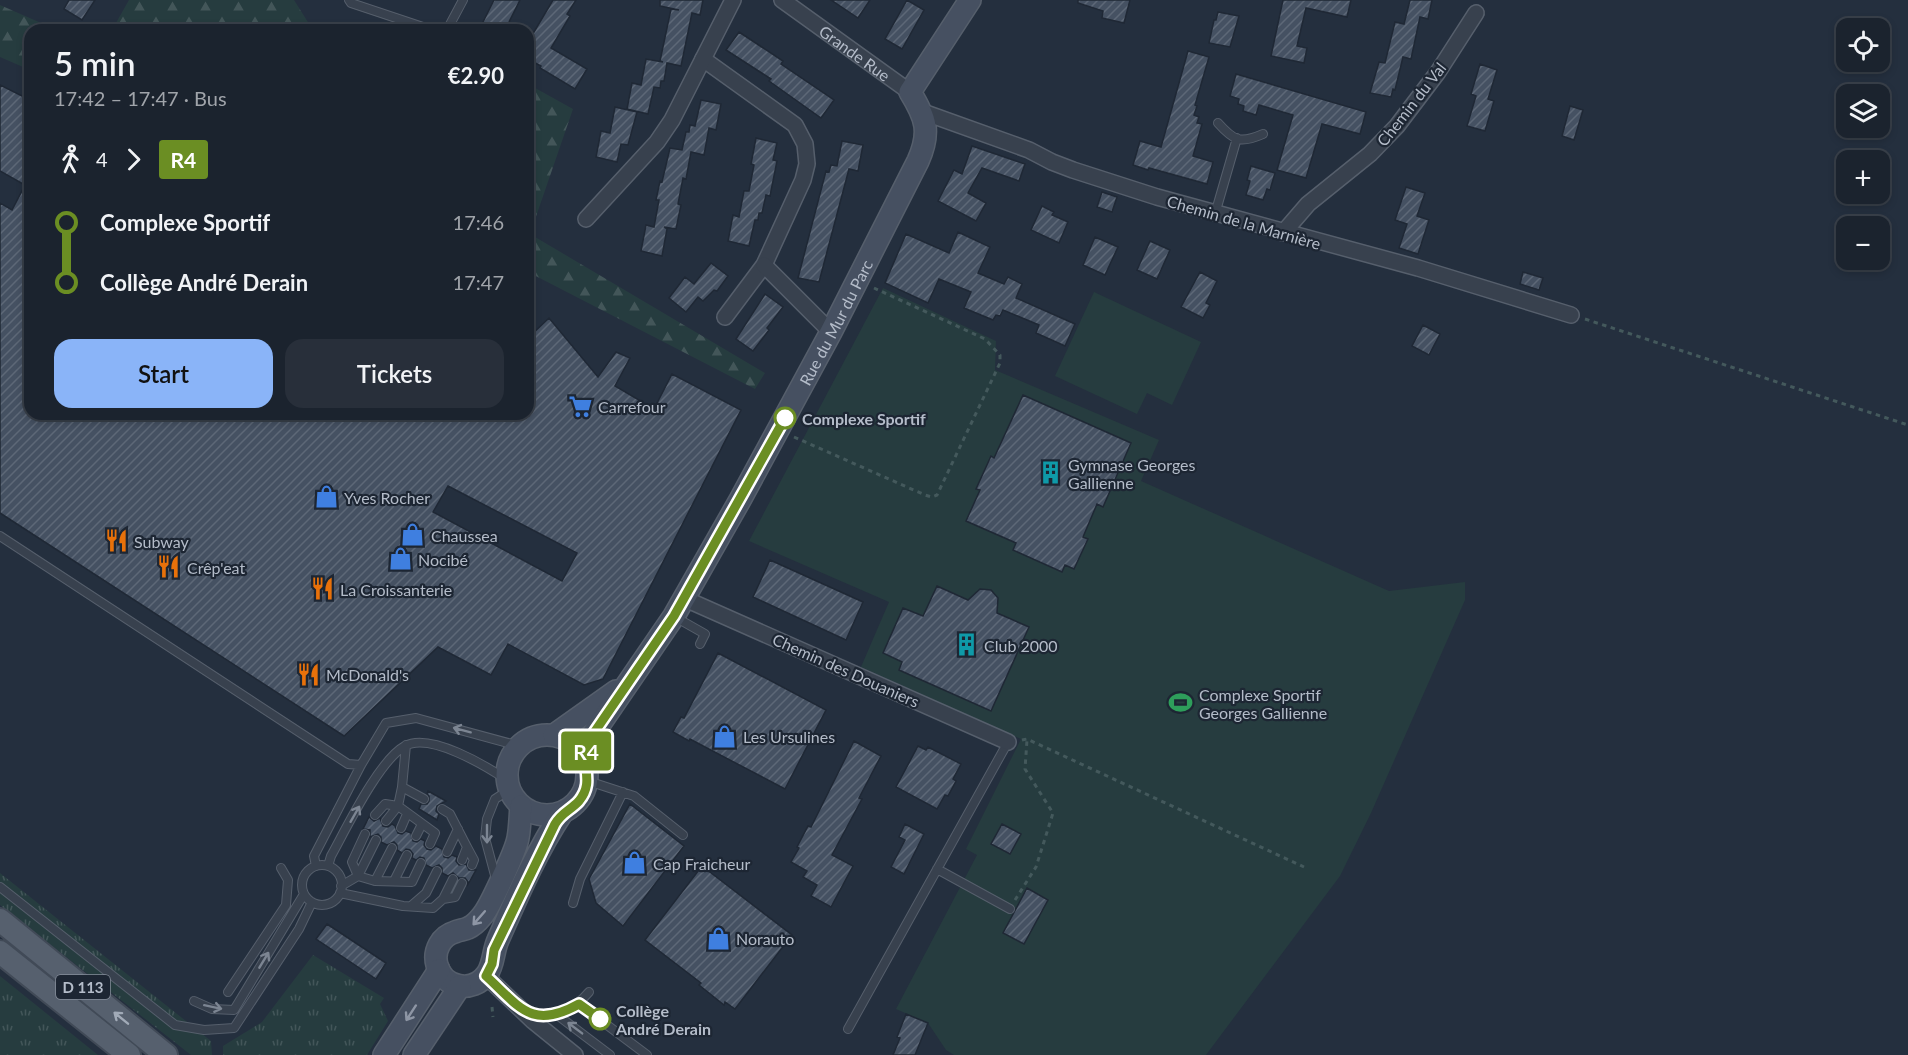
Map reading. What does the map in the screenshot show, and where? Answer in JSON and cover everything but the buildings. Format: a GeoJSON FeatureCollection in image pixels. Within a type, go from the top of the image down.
{"type":"FeatureCollection","features":[{"type":"Feature","properties":{"kind":"main road","name":"D 113"},"geometry":{"type":"LineString","coordinates":[[0,920],[166,1055]]}},
{"type":"Feature","properties":{"kind":"main road","name":"D 113"},"geometry":{"type":"LineString","coordinates":[[0,952],[129,1055]]}},
{"type":"Feature","properties":{"kind":"street"},"geometry":{"type":"LineString","coordinates":[[586,219],[657,142],[672,120],[733,0]]}},
{"type":"Feature","properties":{"kind":"street","name":"Grande Rue"},"geometry":{"type":"LineString","coordinates":[[782,0],[910,92],[923,112]]}},
{"type":"Feature","properties":{"kind":"street"},"geometry":{"type":"LineString","coordinates":[[910,92],[970,0]]}},
{"type":"Feature","properties":{"kind":"street","name":"Chemin du Val"},"geometry":{"type":"LineString","coordinates":[[1282,233],[1308,204],[1370,154],[1397,126],[1438,72],[1476,13]]}},
{"type":"Feature","properties":{"kind":"street"},"geometry":{"type":"LineString","coordinates":[[703,59],[795,125],[805,144],[807,164],[803,180],[764,265],[725,317]]}},
{"type":"Feature","properties":{"kind":"street","name":"Chemin de la Marnière"},"geometry":{"type":"LineString","coordinates":[[923,112],[1029,150],[1052,162],[1156,197],[1418,268],[1571,315]]}},
{"type":"Feature","properties":{"kind":"street","name":"Rue du Mur du Parc"},"geometry":{"type":"LineString","coordinates":[[585,760],[589,740],[679,607],[831,332],[925,145],[923,112]]}},
{"type":"Feature","properties":{"kind":"street"},"geometry":{"type":"LineString","coordinates":[[764,265],[831,332]]}},
{"type":"Feature","properties":{"kind":"street","name":"Chemin des Douaniers"},"geometry":{"type":"LineString","coordinates":[[679,607],[1008,742]]}},
{"type":"Feature","properties":{"kind":"street","name":"Rue du Mur du Parc"},"geometry":{"type":"LineString","coordinates":[[555,735],[630,679]]}},
{"type":"Feature","properties":{"kind":"street"},"geometry":{"type":"LineString","coordinates":[[542,735],[555,735],[578,748],[585,760],[588,781],[579,801],[562,813],[548,836],[497,940],[486,976],[477,983],[460,986],[448,981],[439,970],[436,957],[441,943],[448,935],[474,924],[483,915],[519,837],[507,768],[511,756],[529,739],[542,735]]}},
{"type":"Feature","properties":{"kind":"street"},"geometry":{"type":"LineString","coordinates":[[512,792],[540,815],[562,813]]}},
{"type":"Feature","properties":{"kind":"street"},"geometry":{"type":"LineString","coordinates":[[384,1055],[439,970]]}},
{"type":"Feature","properties":{"kind":"street"},"geometry":{"type":"LineString","coordinates":[[486,976],[533,1021],[575,1055]]}},
{"type":"Feature","properties":{"kind":"street"},"geometry":{"type":"LineString","coordinates":[[414,1055],[460,986]]}},
{"type":"Feature","properties":{"kind":"lane"},"geometry":{"type":"LineString","coordinates":[[349,0],[351,3],[414,24]]}},
{"type":"Feature","properties":{"kind":"lane"},"geometry":{"type":"LineString","coordinates":[[450,24],[463,0]]}},
{"type":"Feature","properties":{"kind":"lane"},"geometry":{"type":"LineString","coordinates":[[1218,123],[1230,136],[1246,141],[1263,134]]}},
{"type":"Feature","properties":{"kind":"lane"},"geometry":{"type":"LineString","coordinates":[[1215,214],[1237,138]]}},
{"type":"Feature","properties":{"kind":"lane"},"geometry":{"type":"LineString","coordinates":[[0,536],[348,764],[361,765]]}},
{"type":"Feature","properties":{"kind":"lane"},"geometry":{"type":"LineString","coordinates":[[679,607],[705,634],[700,644]]}},
{"type":"Feature","properties":{"kind":"lane"},"geometry":{"type":"LineString","coordinates":[[316,866],[314,856],[361,765],[386,723],[416,718],[519,746]]}},
{"type":"Feature","properties":{"kind":"lane"},"geometry":{"type":"LineString","coordinates":[[328,866],[331,856],[384,766],[406,745],[421,742],[442,746],[487,766],[512,792],[495,798],[487,819],[485,838],[498,885]]}},
{"type":"Feature","properties":{"kind":"lane"},"geometry":{"type":"LineString","coordinates":[[848,1029],[1008,742]]}},
{"type":"Feature","properties":{"kind":"lane"},"geometry":{"type":"LineString","coordinates":[[386,821],[398,806],[406,745]]}},
{"type":"Feature","properties":{"kind":"lane"},"geometry":{"type":"LineString","coordinates":[[588,781],[634,796],[683,835]]}},
{"type":"Feature","properties":{"kind":"lane"},"geometry":{"type":"LineString","coordinates":[[402,787],[424,799]]}},
{"type":"Feature","properties":{"kind":"lane"},"geometry":{"type":"LineString","coordinates":[[573,903],[580,879],[622,792]]}},
{"type":"Feature","properties":{"kind":"lane"},"geometry":{"type":"LineString","coordinates":[[375,815],[385,804],[398,806],[435,833],[430,844]]}},
{"type":"Feature","properties":{"kind":"lane"},"geometry":{"type":"LineString","coordinates":[[442,809],[450,813],[474,860],[472,865]]}},
{"type":"Feature","properties":{"kind":"lane"},"geometry":{"type":"LineString","coordinates":[[401,828],[407,814]]}},
{"type":"Feature","properties":{"kind":"lane"},"geometry":{"type":"LineString","coordinates":[[416,836],[422,824]]}},
{"type":"Feature","properties":{"kind":"lane"},"geometry":{"type":"LineString","coordinates":[[447,852],[458,829]]}},
{"type":"Feature","properties":{"kind":"lane"},"geometry":{"type":"LineString","coordinates":[[358,876],[352,862],[365,834]]}},
{"type":"Feature","properties":{"kind":"lane"},"geometry":{"type":"LineString","coordinates":[[304,894],[312,902],[324,904],[336,898],[341,890],[358,876],[376,840]]}},
{"type":"Feature","properties":{"kind":"lane"},"geometry":{"type":"LineString","coordinates":[[375,881],[392,848]]}},
{"type":"Feature","properties":{"kind":"lane"},"geometry":{"type":"LineString","coordinates":[[462,860],[467,848]]}},
{"type":"Feature","properties":{"kind":"lane"},"geometry":{"type":"LineString","coordinates":[[394,881],[407,855]]}},
{"type":"Feature","properties":{"kind":"lane"},"geometry":{"type":"LineString","coordinates":[[358,876],[375,881],[412,882],[421,862]]}},
{"type":"Feature","properties":{"kind":"lane"},"geometry":{"type":"LineString","coordinates":[[194,1001],[212,1009],[234,1010],[304,894],[303,879],[306,873],[316,866],[328,866],[338,874],[341,890]]}},
{"type":"Feature","properties":{"kind":"lane"},"geometry":{"type":"LineString","coordinates":[[228,992],[286,904],[288,880],[281,868]]}},
{"type":"Feature","properties":{"kind":"lane"},"geometry":{"type":"LineString","coordinates":[[937,869],[1010,909]]}},
{"type":"Feature","properties":{"kind":"lane"},"geometry":{"type":"LineString","coordinates":[[411,906],[426,893],[437,871]]}},
{"type":"Feature","properties":{"kind":"lane"},"geometry":{"type":"LineString","coordinates":[[341,890],[411,906],[433,908],[443,899],[453,879]]}},
{"type":"Feature","properties":{"kind":"lane"},"geometry":{"type":"LineString","coordinates":[[443,899],[455,897],[462,884]]}},
{"type":"Feature","properties":{"kind":"lane"},"geometry":{"type":"LineString","coordinates":[[0,887],[175,1025],[204,1030],[234,1028],[299,929],[312,902]]}},
{"type":"Feature","properties":{"kind":"lane"},"geometry":{"type":"LineString","coordinates":[[524,1011],[546,1017],[579,1004],[588,992]]}},
{"type":"Feature","properties":{"kind":"lane"},"geometry":{"type":"LineString","coordinates":[[579,1004],[647,1055]]}},
{"type":"Feature","properties":{"kind":"lane"},"geometry":{"type":"LineString","coordinates":[[556,1014],[610,1055]]}},
{"type":"Feature","properties":{"kind":"path"},"geometry":{"type":"LineString","coordinates":[[779,429],[925,495],[933,497],[937,495],[1000,363],[1000,355],[985,339],[858,279]]}},
{"type":"Feature","properties":{"kind":"path"},"geometry":{"type":"LineString","coordinates":[[1571,315],[1908,425]]}},
{"type":"Feature","properties":{"kind":"path"},"geometry":{"type":"LineString","coordinates":[[1010,909],[1036,867],[1053,813],[1025,769],[1027,740]]}},
{"type":"Feature","properties":{"kind":"path"},"geometry":{"type":"LineString","coordinates":[[1008,742],[1027,740],[1304,867]]}},
{"type":"Feature","properties":{"kind":"path"},"geometry":{"type":"LineString","coordinates":[[492,1007],[493,1017]]}},
{"type":"Feature","properties":{"kind":"green space"},"geometry":{"type":"Polygon","coordinates":[[[129,0],[294,0],[309,24],[115,24],[129,0]]]}},
{"type":"Feature","properties":{"kind":"green space"},"geometry":{"type":"Polygon","coordinates":[[[0,5],[43,24],[24,24],[24,67],[0,57],[0,5]]]}},
{"type":"Feature","properties":{"kind":"green space"},"geometry":{"type":"Polygon","coordinates":[[[534,87],[573,109],[534,222],[534,87]]]}},
{"type":"Feature","properties":{"kind":"green space"},"geometry":{"type":"Polygon","coordinates":[[[534,236],[765,373],[755,389],[534,275],[534,236]]]}},
{"type":"Feature","properties":{"kind":"green space","name":"Complexe Sportif Georges Gallienne"},"geometry":{"type":"Polygon","coordinates":[[[883,288],[996,341],[995,370],[1159,440],[1141,481],[1389,591],[1465,582],[1465,600],[1371,813],[1340,876],[1206,1055],[954,1055],[946,1050],[928,1023],[896,1009],[977,855],[966,849],[1021,739],[861,667],[889,602],[749,541],[883,288]]]}},
{"type":"Feature","properties":{"kind":"green space"},"geometry":{"type":"Polygon","coordinates":[[[1094,292],[1201,342],[1172,405],[1147,393],[1137,414],[1055,376],[1094,292]]]}},
{"type":"Feature","properties":{"kind":"green space"},"geometry":{"type":"Polygon","coordinates":[[[0,873],[211,1041],[212,1055],[191,1055],[0,905],[0,873]]]}},
{"type":"Feature","properties":{"kind":"green space"},"geometry":{"type":"Polygon","coordinates":[[[313,955],[384,998],[380,1004],[388,1021],[367,1055],[223,1055],[223,1046],[262,1022],[313,955]]]}},
{"type":"Feature","properties":{"kind":"green space"},"geometry":{"type":"Polygon","coordinates":[[[0,976],[98,1055],[0,1055],[0,976]]]}},
{"type":"Feature","properties":{"kind":"bus line","name":"R4"},"geometry":{"type":"LineString","coordinates":[[600,1019],[579,1004],[569,1010],[546,1017],[524,1011],[486,976],[492,964],[494,950],[548,836],[562,813],[579,801],[585,791],[588,770],[585,760],[589,740],[674,616],[785,418]]}},
{"type":"Feature","properties":{"kind":"place","name":"Carrefour"},"geometry":{"type":"Point","coordinates":[580,406]}},
{"type":"Feature","properties":{"kind":"place","name":"Complexe Sportif"},"geometry":{"type":"Point","coordinates":[785,418]}},
{"type":"Feature","properties":{"kind":"place","name":"Gymnase Georges Gallienne"},"geometry":{"type":"Point","coordinates":[1050,473]}},
{"type":"Feature","properties":{"kind":"place","name":"Yves Rocher"},"geometry":{"type":"Point","coordinates":[326,497]}},
{"type":"Feature","properties":{"kind":"place","name":"Chaussea"},"geometry":{"type":"Point","coordinates":[413,535]}},
{"type":"Feature","properties":{"kind":"place","name":"Subway"},"geometry":{"type":"Point","coordinates":[116,541]}},
{"type":"Feature","properties":{"kind":"place","name":"Nocibé"},"geometry":{"type":"Point","coordinates":[400,559]}},
{"type":"Feature","properties":{"kind":"place","name":"Crêp'eat"},"geometry":{"type":"Point","coordinates":[169,567]}},
{"type":"Feature","properties":{"kind":"place","name":"La Croissanterie"},"geometry":{"type":"Point","coordinates":[322,589]}},
{"type":"Feature","properties":{"kind":"place","name":"Club 2000"},"geometry":{"type":"Point","coordinates":[966,645]}},
{"type":"Feature","properties":{"kind":"place","name":"McDonald's"},"geometry":{"type":"Point","coordinates":[308,674]}},
{"type":"Feature","properties":{"kind":"place","name":"Complexe Sportif Georges Gallienne"},"geometry":{"type":"Point","coordinates":[1181,703]}},
{"type":"Feature","properties":{"kind":"place","name":"Les Ursulines"},"geometry":{"type":"Point","coordinates":[725,736]}},
{"type":"Feature","properties":{"kind":"place","name":"Cap Fraicheur"},"geometry":{"type":"Point","coordinates":[635,863]}},
{"type":"Feature","properties":{"kind":"place","name":"Norauto"},"geometry":{"type":"Point","coordinates":[718,938]}},
{"type":"Feature","properties":{"kind":"place","name":"Collège André Derain"},"geometry":{"type":"Point","coordinates":[600,1019]}}]}
